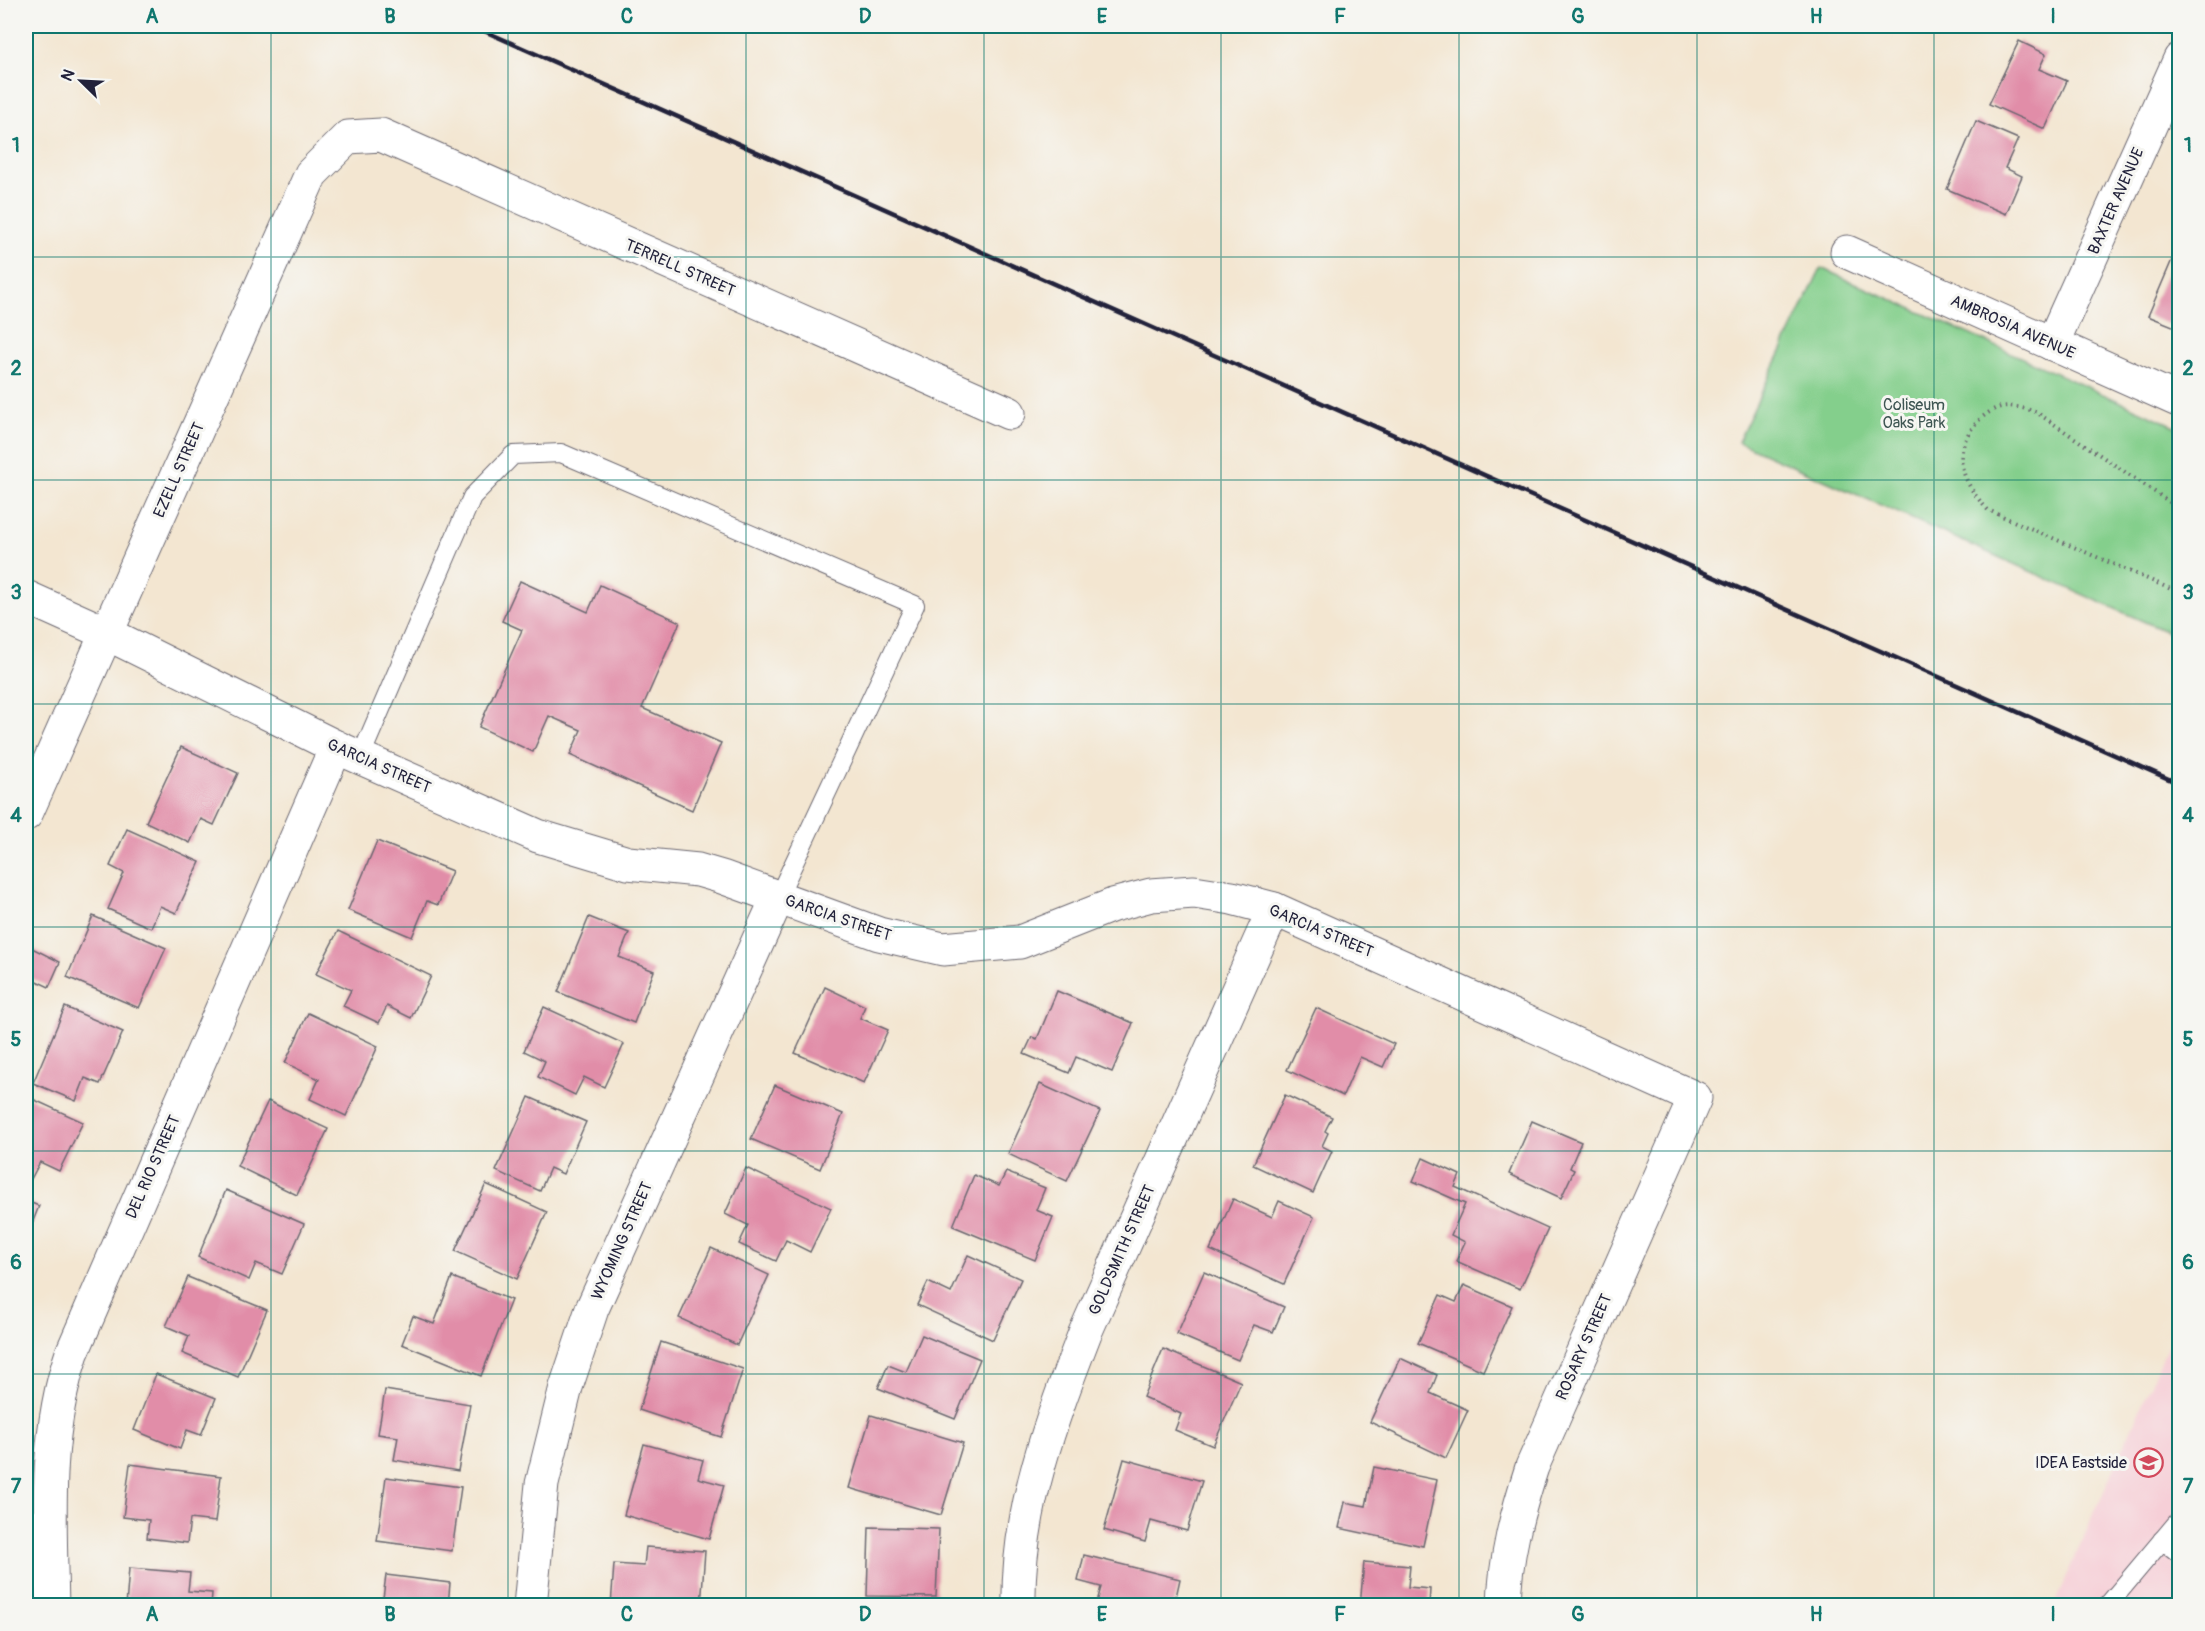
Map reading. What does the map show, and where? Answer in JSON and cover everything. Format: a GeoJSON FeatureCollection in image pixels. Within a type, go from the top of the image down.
{"type":"FeatureCollection","features":[{"type":"Feature","properties":{"kind":"street","name":"BAXTER AVENUE"},"geometry":{"type":"LineString","coordinates":[[2052,344],[2180,58]]}},
{"type":"Feature","properties":{"kind":"street","name":"TERRELL STREET"},"geometry":{"type":"LineString","coordinates":[[348,137],[381,135],[1009,413]]}},
{"type":"Feature","properties":{"kind":"street","name":"EZELL STREET"},"geometry":{"type":"LineString","coordinates":[[26,814],[311,174],[348,137]]}},
{"type":"Feature","properties":{"kind":"street","name":"AMBROSIA AVENUE"},"geometry":{"type":"LineString","coordinates":[[1847,252],[2180,401]]}},
{"type":"Feature","properties":{"kind":"street","name":"GARCIA STREET"},"geometry":{"type":"LineString","coordinates":[[26,597],[106,633],[348,753],[538,836],[628,863],[714,874],[879,934],[943,949],[1020,942],[1113,905],[1150,896],[1194,892],[1232,898],[1274,909],[1695,1098]]}},
{"type":"Feature","properties":{"kind":"street","name":"DEL RIO STREET"},"geometry":{"type":"LineString","coordinates":[[52,1605],[50,1515],[52,1439],[63,1379],[72,1353],[348,753]]}},
{"type":"Feature","properties":{"kind":"street","name":"WYOMING STREET"},"geometry":{"type":"LineString","coordinates":[[530,1605],[542,1484],[566,1387],[592,1309],[778,897]]}},
{"type":"Feature","properties":{"kind":"street","name":"GOLDSMITH STREET"},"geometry":{"type":"LineString","coordinates":[[1020,1605],[1026,1521],[1035,1472],[1058,1403],[1085,1333],[1274,909]]}},
{"type":"Feature","properties":{"kind":"street","name":"ROSARY STREET"},"geometry":{"type":"LineString","coordinates":[[1504,1605],[1505,1579],[1514,1522],[1532,1467],[1695,1098]]}},
{"type":"Feature","properties":{"kind":"lane"},"geometry":{"type":"LineString","coordinates":[[348,753],[472,497],[513,454],[561,453],[915,605],[778,897]]}},
{"type":"Feature","properties":{"kind":"lane"},"geometry":{"type":"LineString","coordinates":[[2107,1605],[2180,1519]]}},
{"type":"Feature","properties":{"kind":"lane"},"geometry":{"type":"LineString","coordinates":[[2162,1540],[2180,1554]]}},
{"type":"Feature","properties":{"kind":"path"},"geometry":{"type":"LineString","coordinates":[[2180,509],[2036,412],[2019,407],[1996,408],[1978,422],[1963,442],[1962,465],[1973,493],[1988,510],[2180,593]]}},
{"type":"Feature","properties":{"kind":"shaded area","name":"IDEA Eastside"},"geometry":{"type":"Polygon","coordinates":[[[2179,1320],[2179,1605],[2054,1605],[2179,1320]]]}},
{"type":"Feature","properties":{"kind":"green space","name":"Coliseum Oaks Park"},"geometry":{"type":"Polygon","coordinates":[[[1821,268],[2179,428],[2179,637],[1738,442],[1821,268]]]}},
{"type":"Feature","properties":{"kind":"building"},"geometry":{"type":"Polygon","coordinates":[[[2078,26],[2096,26],[2093,33],[2078,26]]]}},
{"type":"Feature","properties":{"kind":"building"},"geometry":{"type":"Polygon","coordinates":[[[2019,41],[2046,54],[2039,69],[2067,81],[2045,129],[1989,104],[2019,41]]]}},
{"type":"Feature","properties":{"kind":"building"},"geometry":{"type":"Polygon","coordinates":[[[1976,121],[2018,139],[2005,168],[2022,176],[2006,214],[1947,189],[1976,121]]]}},
{"type":"Feature","properties":{"kind":"building"},"geometry":{"type":"Polygon","coordinates":[[[2180,241],[2180,329],[2148,316],[2180,241]]]}},
{"type":"Feature","properties":{"kind":"building"},"geometry":{"type":"Polygon","coordinates":[[[520,581],[588,612],[600,585],[680,622],[642,708],[721,743],[692,810],[570,755],[581,730],[549,716],[533,752],[479,727],[522,630],[502,621],[520,581]]]}},
{"type":"Feature","properties":{"kind":"building"},"geometry":{"type":"Polygon","coordinates":[[[181,747],[238,773],[214,825],[201,819],[190,843],[146,822],[181,747]]]}},
{"type":"Feature","properties":{"kind":"building"},"geometry":{"type":"Polygon","coordinates":[[[127,829],[200,862],[176,913],[160,906],[151,928],[108,909],[124,873],[110,866],[127,829]]]}},
{"type":"Feature","properties":{"kind":"building"},"geometry":{"type":"Polygon","coordinates":[[[377,841],[452,871],[438,905],[427,901],[412,937],[348,910],[377,841]]]}},
{"type":"Feature","properties":{"kind":"building"},"geometry":{"type":"Polygon","coordinates":[[[93,916],[166,948],[139,1008],[67,977],[93,916]]]}},
{"type":"Feature","properties":{"kind":"building"},"geometry":{"type":"Polygon","coordinates":[[[589,917],[629,933],[619,957],[654,971],[634,1023],[558,992],[589,917]]]}},
{"type":"Feature","properties":{"kind":"building"},"geometry":{"type":"Polygon","coordinates":[[[338,931],[431,976],[411,1018],[387,1006],[379,1023],[343,1006],[351,990],[316,974],[338,931]]]}},
{"type":"Feature","properties":{"kind":"building"},"geometry":{"type":"Polygon","coordinates":[[[26,945],[60,962],[49,987],[26,976],[26,945]]]}},
{"type":"Feature","properties":{"kind":"building"},"geometry":{"type":"Polygon","coordinates":[[[825,987],[865,1006],[860,1018],[888,1030],[864,1083],[795,1053],[825,987]]]}},
{"type":"Feature","properties":{"kind":"building"},"geometry":{"type":"Polygon","coordinates":[[[1057,991],[1133,1023],[1112,1072],[1076,1057],[1069,1073],[1024,1054],[1032,1037],[1037,1039],[1057,991]]]}},
{"type":"Feature","properties":{"kind":"building"},"geometry":{"type":"Polygon","coordinates":[[[65,1007],[123,1032],[100,1084],[85,1078],[76,1101],[33,1083],[65,1007]]]}},
{"type":"Feature","properties":{"kind":"building"},"geometry":{"type":"Polygon","coordinates":[[[544,1007],[624,1044],[604,1087],[584,1077],[575,1095],[538,1077],[545,1061],[524,1051],[544,1007]]]}},
{"type":"Feature","properties":{"kind":"building"},"geometry":{"type":"Polygon","coordinates":[[[1316,1008],[1394,1044],[1383,1067],[1360,1057],[1343,1096],[1287,1070],[1316,1008]]]}},
{"type":"Feature","properties":{"kind":"building"},"geometry":{"type":"Polygon","coordinates":[[[308,1013],[378,1046],[346,1116],[310,1099],[319,1079],[285,1063],[308,1013]]]}},
{"type":"Feature","properties":{"kind":"building"},"geometry":{"type":"Polygon","coordinates":[[[1040,1084],[1100,1111],[1067,1181],[1008,1154],[1040,1084]]]}},
{"type":"Feature","properties":{"kind":"building"},"geometry":{"type":"Polygon","coordinates":[[[775,1085],[843,1114],[820,1169],[751,1139],[775,1085]]]}},
{"type":"Feature","properties":{"kind":"building"},"geometry":{"type":"Polygon","coordinates":[[[1285,1095],[1332,1117],[1325,1131],[1328,1133],[1322,1146],[1332,1151],[1313,1193],[1253,1165],[1285,1095]]]}},
{"type":"Feature","properties":{"kind":"building"},"geometry":{"type":"Polygon","coordinates":[[[26,1096],[83,1122],[59,1171],[40,1162],[31,1179],[26,1176],[26,1096]]]}},
{"type":"Feature","properties":{"kind":"building"},"geometry":{"type":"Polygon","coordinates":[[[529,1097],[586,1122],[563,1174],[550,1168],[540,1191],[496,1171],[529,1097]]]}},
{"type":"Feature","properties":{"kind":"building"},"geometry":{"type":"Polygon","coordinates":[[[268,1101],[328,1129],[297,1195],[237,1166],[268,1101]]]}},
{"type":"Feature","properties":{"kind":"building"},"geometry":{"type":"Polygon","coordinates":[[[1532,1121],[1581,1142],[1570,1168],[1574,1170],[1561,1198],[1509,1174],[1532,1121]]]}},
{"type":"Feature","properties":{"kind":"building"},"geometry":{"type":"Polygon","coordinates":[[[1423,1158],[1460,1175],[1455,1187],[1548,1229],[1520,1289],[1456,1261],[1465,1242],[1451,1235],[1465,1204],[1413,1181],[1423,1158]]]}},
{"type":"Feature","properties":{"kind":"building"},"geometry":{"type":"Polygon","coordinates":[[[746,1168],[831,1208],[810,1252],[786,1240],[776,1261],[739,1244],[748,1225],[725,1214],[746,1168]]]}},
{"type":"Feature","properties":{"kind":"building"},"geometry":{"type":"Polygon","coordinates":[[[1006,1172],[1045,1188],[1036,1210],[1053,1217],[1035,1260],[953,1226],[974,1175],[999,1186],[1006,1172]]]}},
{"type":"Feature","properties":{"kind":"building"},"geometry":{"type":"Polygon","coordinates":[[[486,1184],[547,1212],[517,1279],[455,1251],[486,1184]]]}},
{"type":"Feature","properties":{"kind":"building"},"geometry":{"type":"Polygon","coordinates":[[[226,1190],[304,1224],[282,1274],[256,1263],[249,1280],[198,1257],[226,1190]]]}},
{"type":"Feature","properties":{"kind":"building"},"geometry":{"type":"Polygon","coordinates":[[[1233,1199],[1272,1217],[1279,1201],[1314,1217],[1284,1284],[1210,1250],[1233,1199]]]}},
{"type":"Feature","properties":{"kind":"building"},"geometry":{"type":"Polygon","coordinates":[[[26,1201],[39,1206],[26,1239],[26,1201]]]}},
{"type":"Feature","properties":{"kind":"building"},"geometry":{"type":"Polygon","coordinates":[[[711,1248],[769,1275],[737,1345],[679,1318],[711,1248]]]}},
{"type":"Feature","properties":{"kind":"building"},"geometry":{"type":"Polygon","coordinates":[[[968,1255],[1021,1279],[993,1340],[917,1305],[928,1282],[951,1293],[968,1255]]]}},
{"type":"Feature","properties":{"kind":"building"},"geometry":{"type":"Polygon","coordinates":[[[1204,1272],[1284,1307],[1273,1332],[1254,1325],[1238,1360],[1177,1334],[1204,1272]]]}},
{"type":"Feature","properties":{"kind":"building"},"geometry":{"type":"Polygon","coordinates":[[[188,1277],[267,1310],[238,1377],[182,1353],[189,1336],[166,1326],[188,1277]]]}},
{"type":"Feature","properties":{"kind":"building"},"geometry":{"type":"Polygon","coordinates":[[[452,1277],[511,1300],[481,1376],[402,1344],[413,1316],[434,1324],[452,1277]]]}},
{"type":"Feature","properties":{"kind":"building"},"geometry":{"type":"Polygon","coordinates":[[[1464,1285],[1512,1306],[1483,1371],[1418,1343],[1440,1295],[1456,1302],[1464,1285]]]}},
{"type":"Feature","properties":{"kind":"building"},"geometry":{"type":"Polygon","coordinates":[[[922,1335],[980,1359],[955,1419],[878,1388],[888,1365],[906,1372],[922,1335]]]}},
{"type":"Feature","properties":{"kind":"building"},"geometry":{"type":"Polygon","coordinates":[[[661,1342],[743,1369],[721,1437],[639,1410],[661,1342]]]}},
{"type":"Feature","properties":{"kind":"building"},"geometry":{"type":"Polygon","coordinates":[[[1163,1349],[1241,1382],[1213,1446],[1175,1430],[1181,1414],[1143,1397],[1163,1349]]]}},
{"type":"Feature","properties":{"kind":"building"},"geometry":{"type":"Polygon","coordinates":[[[1400,1358],[1437,1375],[1430,1393],[1468,1410],[1446,1458],[1370,1422],[1400,1358]]]}},
{"type":"Feature","properties":{"kind":"building"},"geometry":{"type":"Polygon","coordinates":[[[156,1374],[216,1398],[201,1435],[187,1430],[180,1449],[134,1430],[156,1374]]]}},
{"type":"Feature","properties":{"kind":"building"},"geometry":{"type":"Polygon","coordinates":[[[385,1390],[470,1404],[458,1471],[394,1460],[398,1437],[378,1434],[385,1390]]]}},
{"type":"Feature","properties":{"kind":"building"},"geometry":{"type":"Polygon","coordinates":[[[871,1415],[963,1443],[941,1515],[849,1488],[871,1415]]]}},
{"type":"Feature","properties":{"kind":"building"},"geometry":{"type":"Polygon","coordinates":[[[644,1444],[703,1460],[698,1478],[724,1485],[709,1539],[624,1515],[644,1444]]]}},
{"type":"Feature","properties":{"kind":"building"},"geometry":{"type":"Polygon","coordinates":[[[1124,1459],[1202,1481],[1187,1531],[1151,1521],[1145,1542],[1104,1530],[1124,1459]]]}},
{"type":"Feature","properties":{"kind":"building"},"geometry":{"type":"Polygon","coordinates":[[[130,1464],[221,1476],[215,1522],[190,1519],[187,1543],[147,1538],[149,1520],[123,1517],[130,1464]]]}},
{"type":"Feature","properties":{"kind":"building"},"geometry":{"type":"Polygon","coordinates":[[[1374,1467],[1437,1480],[1423,1546],[1339,1528],[1345,1502],[1366,1506],[1374,1467]]]}},
{"type":"Feature","properties":{"kind":"building"},"geometry":{"type":"Polygon","coordinates":[[[386,1477],[461,1487],[452,1551],[377,1541],[386,1477]]]}},
{"type":"Feature","properties":{"kind":"building"},"geometry":{"type":"Polygon","coordinates":[[[869,1527],[939,1529],[936,1597],[867,1596],[869,1527]]]}},
{"type":"Feature","properties":{"kind":"building"},"geometry":{"type":"Polygon","coordinates":[[[646,1547],[705,1551],[701,1606],[611,1606],[614,1564],[644,1566],[646,1547]]]}},
{"type":"Feature","properties":{"kind":"building"},"geometry":{"type":"Polygon","coordinates":[[[1084,1555],[1180,1579],[1174,1606],[1096,1606],[1101,1587],[1078,1581],[1084,1555]]]}},
{"type":"Feature","properties":{"kind":"building"},"geometry":{"type":"Polygon","coordinates":[[[1364,1562],[1410,1566],[1408,1587],[1430,1589],[1429,1606],[1360,1606],[1364,1562]]]}},
{"type":"Feature","properties":{"kind":"building"},"geometry":{"type":"Polygon","coordinates":[[[129,1568],[190,1573],[188,1591],[212,1593],[211,1606],[126,1606],[129,1568]]]}},
{"type":"Feature","properties":{"kind":"building"},"geometry":{"type":"Polygon","coordinates":[[[386,1575],[450,1583],[448,1606],[382,1606],[386,1575]]]}},
{"type":"Feature","properties":{"kind":"railway"},"geometry":{"type":"LineString","coordinates":[[473,26],[2180,784]]}},
{"type":"Feature","properties":{"kind":"place","name":"IDEA Eastside"},"geometry":{"type":"Point","coordinates":[2148,1463]}}]}
